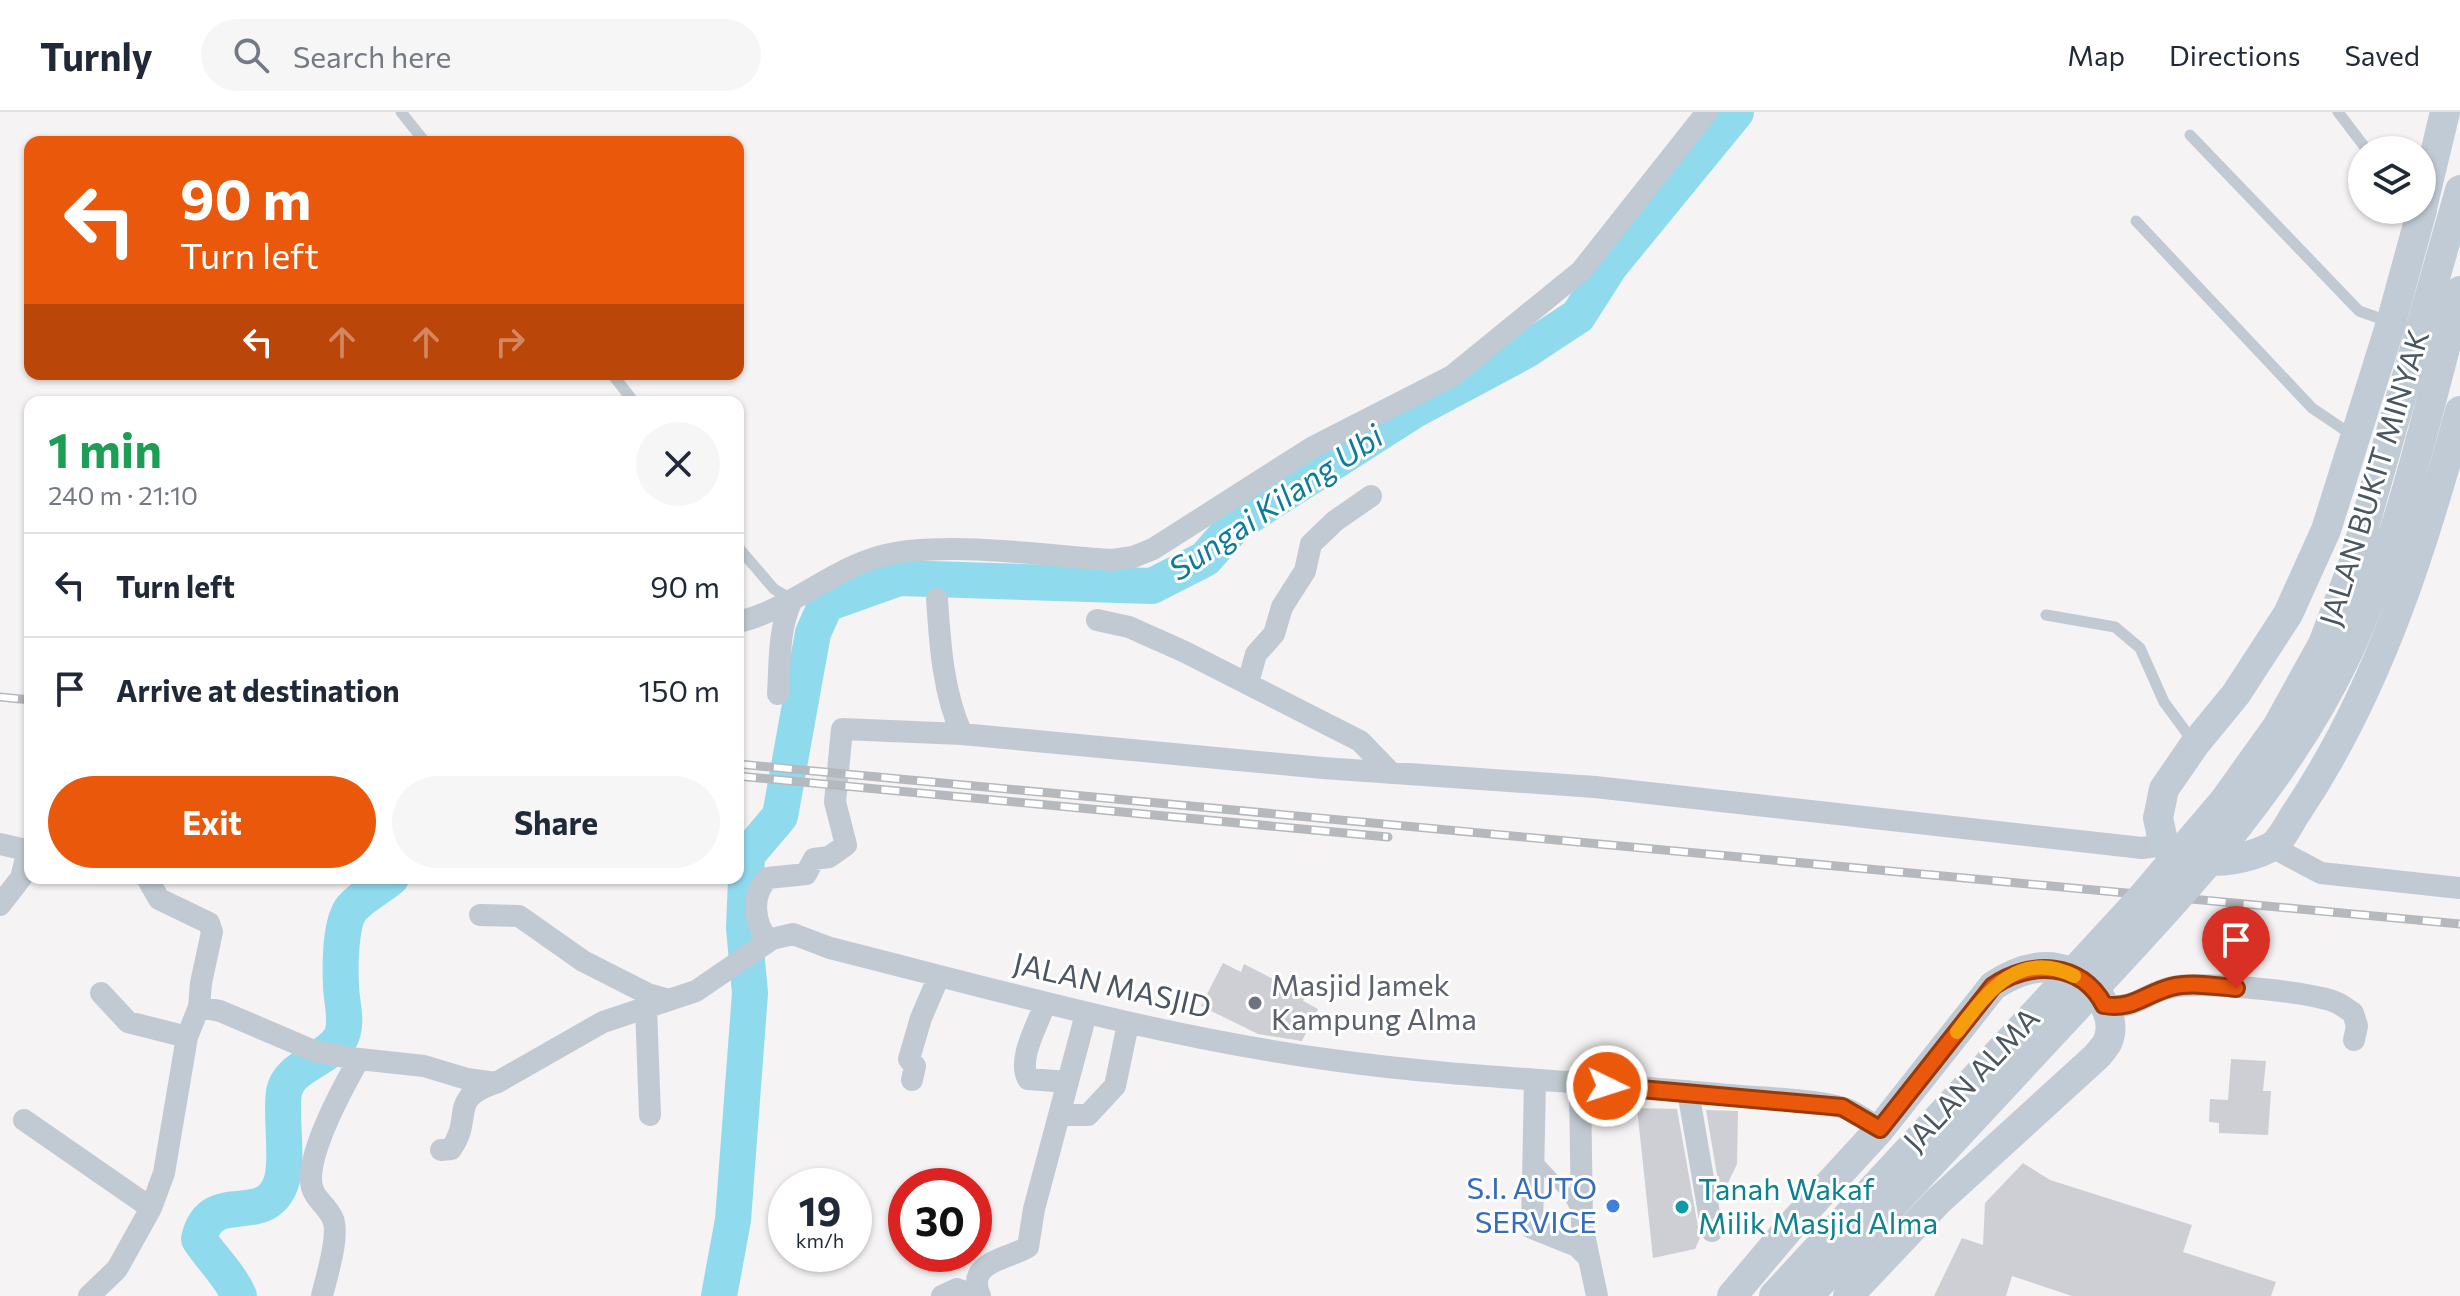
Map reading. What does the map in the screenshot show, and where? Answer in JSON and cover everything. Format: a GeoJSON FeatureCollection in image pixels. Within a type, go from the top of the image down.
{"type":"FeatureCollection","features":[{"type":"Feature","properties":{"kind":"main road"},"geometry":{"type":"LineString","coordinates":[[2436,147],[2445,112]]}},
{"type":"Feature","properties":{"kind":"main road","name":"JALAN BUKIT MINYAK"},"geometry":{"type":"LineString","coordinates":[[2138,902],[2224,801],[2277,727],[2323,644],[2363,533],[2460,190]]}},
{"type":"Feature","properties":{"kind":"main road"},"geometry":{"type":"LineString","coordinates":[[2416,224],[2391,323],[2326,530],[2288,614],[2236,694],[2195,744],[2164,789],[2158,818],[2164,845],[2197,859],[2239,859],[2272,847],[2315,784],[2362,696],[2400,605],[2428,525],[2460,411]]}},
{"type":"Feature","properties":{"kind":"main road","name":"JALAN BUKIT MINYAK"},"geometry":{"type":"LineString","coordinates":[[2171,906],[2246,817],[2302,735],[2347,654],[2381,569],[2460,291]]}},
{"type":"Feature","properties":{"kind":"main road","name":"JALAN ALMA"},"geometry":{"type":"LineString","coordinates":[[1774,1296],[2138,902]]}},
{"type":"Feature","properties":{"kind":"main road","name":"JALAN ALMA"},"geometry":{"type":"LineString","coordinates":[[1808,1296],[2171,906]]}},
{"type":"Feature","properties":{"kind":"main road"},"geometry":{"type":"LineString","coordinates":[[1732,1296],[1880,1129],[1993,986],[2012,974],[2058,968],[2088,983],[2104,1005],[2110,1023],[2108,1041],[2097,1056],[1938,1201],[1848,1296]]}},
{"type":"Feature","properties":{"kind":"street"},"geometry":{"type":"LineString","coordinates":[[744,620],[792,600],[839,571],[884,556],[939,550],[1112,560],[1133,557],[1153,549],[1313,447],[1452,376],[1581,271],[1707,112]]}},
{"type":"Feature","properties":{"kind":"street"},"geometry":{"type":"LineString","coordinates":[[1248,683],[1256,654],[1274,634],[1282,607],[1305,571],[1311,544],[1335,521],[1371,496]]}},
{"type":"Feature","properties":{"kind":"street"},"geometry":{"type":"LineString","coordinates":[[937,599],[941,657],[955,718],[962,734]]}},
{"type":"Feature","properties":{"kind":"street"},"geometry":{"type":"LineString","coordinates":[[778,694],[782,634],[785,614],[792,600]]}},
{"type":"Feature","properties":{"kind":"street"},"geometry":{"type":"LineString","coordinates":[[1097,620],[1129,627],[1248,683],[1360,741],[1391,773]]}},
{"type":"Feature","properties":{"kind":"street"},"geometry":{"type":"LineString","coordinates":[[441,1150],[451,1149],[460,1137],[464,1102],[473,1090],[496,1083],[603,1022],[696,991],[765,943],[757,921],[756,895],[764,882],[780,875],[806,874],[814,859],[829,857],[846,845],[835,802],[842,729],[962,734],[1391,773],[1595,787],[2142,848],[2164,845]]}},
{"type":"Feature","properties":{"kind":"street"},"geometry":{"type":"LineString","coordinates":[[0,844],[24,850]]}},
{"type":"Feature","properties":{"kind":"street"},"geometry":{"type":"LineString","coordinates":[[2272,847],[2321,873],[2460,888]]}},
{"type":"Feature","properties":{"kind":"street"},"geometry":{"type":"LineString","coordinates":[[0,905],[21,878],[24,868]]}},
{"type":"Feature","properties":{"kind":"street"},"geometry":{"type":"LineString","coordinates":[[89,1296],[117,1269],[151,1208],[164,1173],[187,1037],[199,1007],[212,932],[209,923],[159,899],[152,884]]}},
{"type":"Feature","properties":{"kind":"street"},"geometry":{"type":"LineString","coordinates":[[480,915],[519,916],[583,961],[648,994],[669,1000]]}},
{"type":"Feature","properties":{"kind":"street","name":"JALAN MASJID"},"geometry":{"type":"LineString","coordinates":[[765,943],[793,934],[830,948],[1128,1024],[1330,1060],[1842,1107],[1880,1129]]}},
{"type":"Feature","properties":{"kind":"street"},"geometry":{"type":"LineString","coordinates":[[912,1080],[915,1066],[909,1059],[921,1018],[939,976]]}},
{"type":"Feature","properties":{"kind":"street"},"geometry":{"type":"LineString","coordinates":[[2104,1005],[2120,1008],[2172,987],[2206,985],[2324,998],[2338,1002],[2353,1013],[2357,1026],[2354,1040]]}},
{"type":"Feature","properties":{"kind":"street"},"geometry":{"type":"LineString","coordinates":[[101,993],[128,1022],[187,1037]]}},
{"type":"Feature","properties":{"kind":"street"},"geometry":{"type":"LineString","coordinates":[[1045,1004],[1024,1063],[1025,1074],[1028,1079],[1068,1082]]}},
{"type":"Feature","properties":{"kind":"street"},"geometry":{"type":"LineString","coordinates":[[199,1007],[233,1016],[314,1051],[354,1059],[424,1066],[467,1079],[496,1083]]}},
{"type":"Feature","properties":{"kind":"street"},"geometry":{"type":"LineString","coordinates":[[646,1007],[650,1115]]}},
{"type":"Feature","properties":{"kind":"street"},"geometry":{"type":"LineString","coordinates":[[942,1296],[957,1289],[978,1296],[982,1269],[995,1258],[1013,1256],[1028,1247],[1034,1209],[1086,1014]]}},
{"type":"Feature","properties":{"kind":"street"},"geometry":{"type":"LineString","coordinates":[[1061,1115],[1088,1115],[1111,1094],[1128,1024]]}},
{"type":"Feature","properties":{"kind":"street"},"geometry":{"type":"LineString","coordinates":[[322,1296],[335,1231],[334,1219],[313,1194],[310,1178],[329,1118],[354,1059]]}},
{"type":"Feature","properties":{"kind":"street"},"geometry":{"type":"LineString","coordinates":[[1535,1080],[1532,1228],[1577,1246],[1586,1255]]}},
{"type":"Feature","properties":{"kind":"street"},"geometry":{"type":"LineString","coordinates":[[1580,1084],[1582,1220],[1586,1255],[1597,1296]]}},
{"type":"Feature","properties":{"kind":"street"},"geometry":{"type":"LineString","coordinates":[[1688,1091],[1712,1231]]}},
{"type":"Feature","properties":{"kind":"street"},"geometry":{"type":"LineString","coordinates":[[24,1120],[151,1208]]}},
{"type":"Feature","properties":{"kind":"lane"},"geometry":{"type":"LineString","coordinates":[[401,112],[420,136]]}},
{"type":"Feature","properties":{"kind":"lane"},"geometry":{"type":"LineString","coordinates":[[2338,112],[2356,136]]}},
{"type":"Feature","properties":{"kind":"lane"},"geometry":{"type":"LineString","coordinates":[[2190,135],[2359,311],[2391,323]]}},
{"type":"Feature","properties":{"kind":"lane"},"geometry":{"type":"LineString","coordinates":[[2136,221],[2312,408],[2355,437]]}},
{"type":"Feature","properties":{"kind":"lane"},"geometry":{"type":"LineString","coordinates":[[617,380],[629,396]]}},
{"type":"Feature","properties":{"kind":"lane"},"geometry":{"type":"LineString","coordinates":[[744,554],[774,589],[792,600]]}},
{"type":"Feature","properties":{"kind":"lane"},"geometry":{"type":"LineString","coordinates":[[2046,615],[2115,627],[2140,648],[2164,702],[2195,744]]}},
{"type":"Feature","properties":{"kind":"lane"},"geometry":{"type":"LineString","coordinates":[[1533,1156],[1568,1194],[1582,1220]]}},
{"type":"Feature","properties":{"kind":"building","name":"Masjid Jamek Kampung Alma"},"geometry":{"type":"Polygon","coordinates":[[[1223,963],[1241,972],[1244,964],[1306,996],[1303,1001],[1318,1009],[1302,1041],[1258,1034],[1201,1006],[1223,963]]]}},
{"type":"Feature","properties":{"kind":"building"},"geometry":{"type":"Polygon","coordinates":[[[2231,1059],[2266,1061],[2263,1091],[2271,1091],[2268,1135],[2219,1133],[2219,1123],[2209,1122],[2210,1099],[2228,1100],[2231,1059]]]}},
{"type":"Feature","properties":{"kind":"building"},"geometry":{"type":"Polygon","coordinates":[[[1637,1108],[1677,1109],[1700,1238],[1695,1249],[1653,1258],[1637,1108]]]}},
{"type":"Feature","properties":{"kind":"building"},"geometry":{"type":"Polygon","coordinates":[[[1706,1110],[1738,1111],[1737,1164],[1721,1198],[1706,1110]]]}},
{"type":"Feature","properties":{"kind":"building"},"geometry":{"type":"Polygon","coordinates":[[[2023,1163],[2050,1180],[2192,1225],[2183,1252],[2276,1282],[2271,1296],[2072,1296],[2012,1276],[2006,1296],[1934,1296],[1962,1238],[1983,1245],[1985,1203],[2023,1163]]]}},
{"type":"Feature","properties":{"kind":"waterway","name":"Sungai Kilang Ubi"},"geometry":{"type":"LineString","coordinates":[[744,854],[747,855],[780,816],[813,633],[826,604],[899,578],[1152,586],[1205,559],[1235,525],[1413,411],[1525,351],[1578,316],[1610,266],[1736,112]]}},
{"type":"Feature","properties":{"kind":"waterway"},"geometry":{"type":"LineString","coordinates":[[719,1296],[733,1220],[750,993],[744,928],[747,855]]}},
{"type":"Feature","properties":{"kind":"waterway","name":"Sungai Kilang Ubi"},"geometry":{"type":"LineString","coordinates":[[239,1296],[199,1239],[205,1223],[214,1214],[263,1204],[273,1197],[281,1183],[284,1092],[287,1083],[300,1070],[334,1047],[343,1033],[341,967],[345,923],[352,908],[383,884]]}},
{"type":"Feature","properties":{"kind":"railway"},"geometry":{"type":"LineString","coordinates":[[0,697],[24,699]]}},
{"type":"Feature","properties":{"kind":"railway"},"geometry":{"type":"LineString","coordinates":[[744,765],[2460,924]]}},
{"type":"Feature","properties":{"kind":"railway"},"geometry":{"type":"LineString","coordinates":[[744,777],[1388,837]]}},
{"type":"Feature","properties":{"kind":"slow traffic"},"geometry":{"type":"LineString","coordinates":[[1957,1032],[1993,986],[2012,974],[2058,968],[2074,976]]}},
{"type":"Feature","properties":{"kind":"place","name":"Masjid Jamek Kampung Alma"},"geometry":{"type":"Point","coordinates":[1255,1003]}},
{"type":"Feature","properties":{"kind":"place","name":"S.I. AUTO SERVICE"},"geometry":{"type":"Point","coordinates":[1613,1206]}},
{"type":"Feature","properties":{"kind":"place","name":"Tanah Wakaf Milik Masjid Alma"},"geometry":{"type":"Point","coordinates":[1682,1207]}},
{"type":"Feature","properties":{"kind":"route"},"geometry":{"type":"LineString","coordinates":[[1607,1086],[1842,1107],[1880,1129],[1993,986],[2012,974],[2058,968],[2088,983],[2104,1005],[2120,1008],[2172,987],[2206,985],[2236,988]]}}]}
